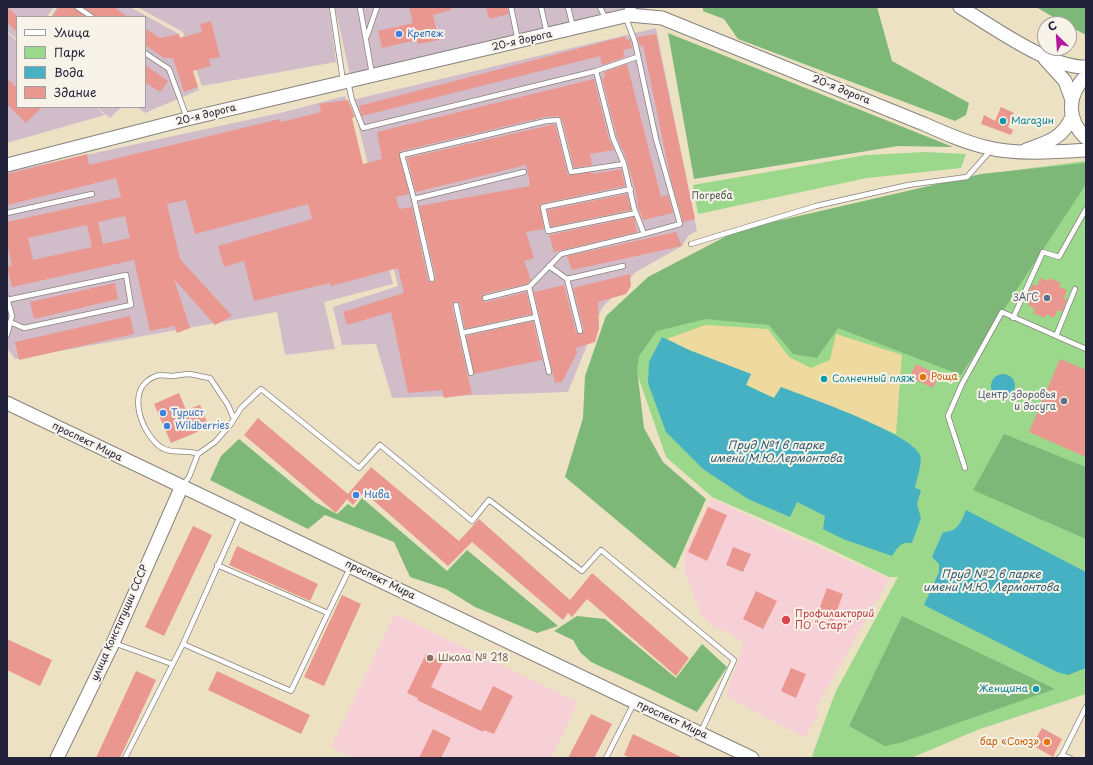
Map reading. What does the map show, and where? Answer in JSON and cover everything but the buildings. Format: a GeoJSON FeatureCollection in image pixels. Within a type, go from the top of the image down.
{"type":"FeatureCollection","features":[{"type":"Feature","properties":{"kind":"main road"},"geometry":{"type":"LineString","coordinates":[[960,7],[1037,53]]}},
{"type":"Feature","properties":{"kind":"main road","name":"20-я дорога"},"geometry":{"type":"LineString","coordinates":[[7,165],[187,119],[574,29],[606,21],[628,11],[662,18],[953,137],[992,148],[1042,153],[1086,150]]}},
{"type":"Feature","properties":{"kind":"main road"},"geometry":{"type":"LineString","coordinates":[[1041,56],[1055,68],[1065,81],[1072,100]]}},
{"type":"Feature","properties":{"kind":"main road"},"geometry":{"type":"LineString","coordinates":[[1044,56],[1059,62],[1086,67]]}},
{"type":"Feature","properties":{"kind":"main road"},"geometry":{"type":"LineString","coordinates":[[1086,76],[1077,85],[1072,100],[1072,117],[1079,132],[1086,138]]}},
{"type":"Feature","properties":{"kind":"main road","name":"20-я дорога"},"geometry":{"type":"LineString","coordinates":[[1023,151],[1049,141],[1066,130],[1072,117]]}},
{"type":"Feature","properties":{"kind":"main road","name":"проспект Мира"},"geometry":{"type":"LineString","coordinates":[[7,403],[181,488],[351,566],[744,756]]}},
{"type":"Feature","properties":{"kind":"main road","name":"улица Конституции СССР"},"geometry":{"type":"LineString","coordinates":[[57,758],[113,642],[181,488]]}},
{"type":"Feature","properties":{"kind":"lane"},"geometry":{"type":"LineString","coordinates":[[77,7],[90,16]]}},
{"type":"Feature","properties":{"kind":"lane"},"geometry":{"type":"LineString","coordinates":[[332,7],[346,82],[363,128],[596,71],[637,57]]}},
{"type":"Feature","properties":{"kind":"lane"},"geometry":{"type":"LineString","coordinates":[[360,7],[373,75]]}},
{"type":"Feature","properties":{"kind":"lane"},"geometry":{"type":"LineString","coordinates":[[366,38],[377,7]]}},
{"type":"Feature","properties":{"kind":"lane"},"geometry":{"type":"LineString","coordinates":[[511,7],[518,41]]}},
{"type":"Feature","properties":{"kind":"lane"},"geometry":{"type":"LineString","coordinates":[[541,7],[548,35]]}},
{"type":"Feature","properties":{"kind":"lane"},"geometry":{"type":"LineString","coordinates":[[568,7],[574,29]]}},
{"type":"Feature","properties":{"kind":"lane"},"geometry":{"type":"LineString","coordinates":[[600,7],[606,21]]}},
{"type":"Feature","properties":{"kind":"lane"},"geometry":{"type":"LineString","coordinates":[[485,298],[529,287],[561,254],[680,224],[656,139],[628,11]]}},
{"type":"Feature","properties":{"kind":"lane"},"geometry":{"type":"LineString","coordinates":[[146,54],[169,69],[187,119]]}},
{"type":"Feature","properties":{"kind":"lane"},"geometry":{"type":"LineString","coordinates":[[596,71],[613,138],[624,164],[636,213],[644,234]]}},
{"type":"Feature","properties":{"kind":"lane"},"geometry":{"type":"LineString","coordinates":[[432,279],[414,199],[402,155],[546,121],[558,120],[571,172],[624,164]]}},
{"type":"Feature","properties":{"kind":"lane"},"geometry":{"type":"LineString","coordinates":[[691,244],[816,206],[908,185],[967,177],[992,148]]}},
{"type":"Feature","properties":{"kind":"lane"},"geometry":{"type":"LineString","coordinates":[[414,199],[524,172]]}},
{"type":"Feature","properties":{"kind":"lane"},"geometry":{"type":"LineString","coordinates":[[631,190],[543,207],[548,231],[636,213]]}},
{"type":"Feature","properties":{"kind":"lane"},"geometry":{"type":"LineString","coordinates":[[7,213],[92,194]]}},
{"type":"Feature","properties":{"kind":"lane"},"geometry":{"type":"LineString","coordinates":[[1013,318],[1043,252],[1059,257],[1086,209]]}},
{"type":"Feature","properties":{"kind":"lane"},"geometry":{"type":"LineString","coordinates":[[549,266],[567,279],[580,331]]}},
{"type":"Feature","properties":{"kind":"lane"},"geometry":{"type":"LineString","coordinates":[[567,279],[623,266]]}},
{"type":"Feature","properties":{"kind":"lane"},"geometry":{"type":"LineString","coordinates":[[7,335],[10,322],[12,316],[7,299],[126,275],[131,305],[24,328],[10,322]]}},
{"type":"Feature","properties":{"kind":"lane"},"geometry":{"type":"LineString","coordinates":[[529,287],[549,372]]}},
{"type":"Feature","properties":{"kind":"lane"},"geometry":{"type":"LineString","coordinates":[[1056,336],[1075,289]]}},
{"type":"Feature","properties":{"kind":"lane"},"geometry":{"type":"LineString","coordinates":[[456,305],[471,373]]}},
{"type":"Feature","properties":{"kind":"lane"},"geometry":{"type":"LineString","coordinates":[[965,468],[948,416],[962,384],[1002,312],[1086,349]]}},
{"type":"Feature","properties":{"kind":"lane"},"geometry":{"type":"LineString","coordinates":[[462,333],[536,317]]}},
{"type":"Feature","properties":{"kind":"lane"},"geometry":{"type":"LineString","coordinates":[[198,454],[191,451],[177,452],[167,450],[158,445],[149,434],[142,422],[139,412],[140,388],[145,381],[158,375],[173,376],[188,374],[210,378],[228,405],[234,420]]}},
{"type":"Feature","properties":{"kind":"lane"},"geometry":{"type":"LineString","coordinates":[[181,488],[189,477],[198,454],[215,442],[234,420],[241,408],[261,389],[359,468],[380,445],[472,521],[489,500],[582,571],[601,550],[734,660],[701,734]]}},
{"type":"Feature","properties":{"kind":"lane"},"geometry":{"type":"LineString","coordinates":[[125,758],[183,644],[240,515]]}},
{"type":"Feature","properties":{"kind":"lane"},"geometry":{"type":"LineString","coordinates":[[217,565],[328,613]]}},
{"type":"Feature","properties":{"kind":"lane"},"geometry":{"type":"LineString","coordinates":[[183,644],[291,691],[351,566]]}},
{"type":"Feature","properties":{"kind":"lane"},"geometry":{"type":"LineString","coordinates":[[113,642],[172,664]]}},
{"type":"Feature","properties":{"kind":"lane"},"geometry":{"type":"LineString","coordinates":[[606,758],[634,703]]}},
{"type":"Feature","properties":{"kind":"lane"},"geometry":{"type":"LineString","coordinates":[[1070,758],[1061,756],[1086,707]]}},
{"type":"Feature","properties":{"kind":"shaded area"},"geometry":{"type":"Polygon","coordinates":[[[7,7],[54,7],[48,16],[16,16],[16,38],[7,31],[7,7]]]}},
{"type":"Feature","properties":{"kind":"shaded area"},"geometry":{"type":"Polygon","coordinates":[[[57,7],[130,7],[179,34],[199,90],[145,113],[138,108],[146,108],[146,16],[52,16],[57,7]]]}},
{"type":"Feature","properties":{"kind":"shaded area"},"geometry":{"type":"Polygon","coordinates":[[[137,7],[329,7],[336,62],[202,86],[183,32],[137,7]]]}},
{"type":"Feature","properties":{"kind":"shaded area"},"geometry":{"type":"Polygon","coordinates":[[[335,7],[652,7],[350,75],[335,7]]]}},
{"type":"Feature","properties":{"kind":"shaded area"},"geometry":{"type":"Polygon","coordinates":[[[656,28],[697,231],[689,235],[682,246],[636,272],[602,308],[568,392],[392,398],[376,344],[342,345],[333,307],[398,286],[352,100],[656,28]]]}},
{"type":"Feature","properties":{"kind":"shaded area"},"geometry":{"type":"Polygon","coordinates":[[[7,32],[16,40],[16,108],[97,108],[105,115],[7,143],[7,32]]]}},
{"type":"Feature","properties":{"kind":"shaded area"},"geometry":{"type":"Polygon","coordinates":[[[345,96],[393,284],[324,302],[335,349],[285,355],[277,312],[15,359],[7,348],[7,172],[280,113],[345,96]]]}},
{"type":"Feature","properties":{"kind":"shaded area"},"geometry":{"type":"Polygon","coordinates":[[[98,108],[121,108],[110,118],[98,108]]]}},
{"type":"Feature","properties":{"kind":"shaded area","name":"Профилакторий ПО \"Старт\""},"geometry":{"type":"Polygon","coordinates":[[[711,499],[889,579],[816,708],[819,714],[805,738],[726,696],[744,642],[730,633],[713,627],[701,614],[685,572],[685,553],[711,499]]]}},
{"type":"Feature","properties":{"kind":"shaded area","name":"Школа № 218"},"geometry":{"type":"Polygon","coordinates":[[[395,614],[578,702],[551,758],[353,758],[331,747],[395,614]]]}},
{"type":"Feature","properties":{"kind":"green space"},"geometry":{"type":"Polygon","coordinates":[[[703,7],[877,7],[892,61],[969,103],[966,115],[955,121],[738,39],[724,19],[703,11],[703,7]]]}},
{"type":"Feature","properties":{"kind":"green space"},"geometry":{"type":"Polygon","coordinates":[[[1036,7],[1086,7],[1086,35],[1077,30],[1077,16],[1051,16],[1036,7]]]}},
{"type":"Feature","properties":{"kind":"green space"},"geometry":{"type":"Polygon","coordinates":[[[668,33],[953,147],[898,146],[694,179],[668,33]]]}},
{"type":"Feature","properties":{"kind":"green space","name":"Погреба"},"geometry":{"type":"Polygon","coordinates":[[[925,152],[966,154],[961,168],[867,178],[698,214],[693,185],[866,155],[925,152]]]}},
{"type":"Feature","properties":{"kind":"green space"},"geometry":{"type":"Polygon","coordinates":[[[1086,161],[1086,694],[980,729],[911,758],[818,758],[812,756],[835,693],[898,577],[889,577],[822,545],[712,497],[666,457],[621,327],[985,174],[1086,161]]]}},
{"type":"Feature","properties":{"kind":"green space"},"geometry":{"type":"Polygon","coordinates":[[[1086,163],[1086,184],[961,375],[838,328],[817,358],[793,354],[769,325],[706,319],[657,331],[639,356],[637,369],[644,428],[663,462],[706,499],[675,569],[565,477],[583,418],[585,376],[606,316],[648,277],[738,230],[981,174],[1086,163]]]}},
{"type":"Feature","properties":{"kind":"green space"},"geometry":{"type":"Polygon","coordinates":[[[1004,434],[1086,467],[1086,539],[973,490],[1004,434]]]}},
{"type":"Feature","properties":{"kind":"green space"},"geometry":{"type":"Polygon","coordinates":[[[239,439],[315,502],[337,514],[348,504],[354,508],[362,498],[447,571],[467,550],[558,626],[537,633],[475,607],[446,589],[410,577],[394,542],[325,515],[308,529],[210,480],[221,456],[239,439]]]}},
{"type":"Feature","properties":{"kind":"green space"},"geometry":{"type":"Polygon","coordinates":[[[577,616],[605,619],[676,678],[702,644],[727,667],[697,712],[591,662],[580,652],[573,640],[554,631],[577,616]]]}},
{"type":"Feature","properties":{"kind":"green space"},"geometry":{"type":"Polygon","coordinates":[[[902,616],[1055,689],[903,742],[885,746],[849,726],[902,616]]]}},
{"type":"Feature","properties":{"kind":"sand","name":"Солнечный пляж"},"geometry":{"type":"Polygon","coordinates":[[[705,325],[768,329],[789,357],[811,368],[830,360],[836,334],[902,355],[896,434],[781,387],[774,398],[746,385],[751,374],[689,350],[667,339],[705,325]]]}},
{"type":"Feature","properties":{"kind":"water","name":"Пруд №1 в парке имени М.Ю.Лермонтова"},"geometry":{"type":"Polygon","coordinates":[[[662,337],[689,350],[751,374],[746,385],[774,398],[781,387],[857,416],[898,436],[913,446],[921,458],[915,488],[921,490],[917,504],[921,518],[912,543],[902,544],[892,556],[843,539],[823,529],[825,516],[797,502],[790,517],[748,499],[703,469],[666,432],[648,383],[649,362],[662,337]]]}},
{"type":"Feature","properties":{"kind":"water"},"geometry":{"type":"Polygon","coordinates":[[[1003,374],[1008,375],[1014,381],[1014,391],[1008,397],[1003,398],[998,397],[992,391],[991,386],[992,381],[998,375],[1003,374]]]}},
{"type":"Feature","properties":{"kind":"water","name":"Пруд №2 в парке имени М.Ю. Лермонтова"},"geometry":{"type":"Polygon","coordinates":[[[966,510],[1086,572],[1086,668],[1068,675],[1057,672],[924,605],[939,572],[939,564],[932,557],[943,532],[948,532],[956,528],[966,510]]]}},
{"type":"Feature","properties":{"kind":"place","name":"Крепеж"},"geometry":{"type":"Point","coordinates":[399,34]}},
{"type":"Feature","properties":{"kind":"place","name":"Магазин"},"geometry":{"type":"Point","coordinates":[1003,121]}},
{"type":"Feature","properties":{"kind":"place","name":"ЗАГС"},"geometry":{"type":"Point","coordinates":[1047,298]}},
{"type":"Feature","properties":{"kind":"place","name":"Роща"},"geometry":{"type":"Point","coordinates":[923,377]}},
{"type":"Feature","properties":{"kind":"place","name":"Солнечный пляж"},"geometry":{"type":"Point","coordinates":[824,379]}},
{"type":"Feature","properties":{"kind":"place","name":"Центр здоровья и досуга"},"geometry":{"type":"Point","coordinates":[1064,401]}},
{"type":"Feature","properties":{"kind":"place","name":"Турист"},"geometry":{"type":"Point","coordinates":[163,413]}},
{"type":"Feature","properties":{"kind":"place","name":"Wildberries"},"geometry":{"type":"Point","coordinates":[167,426]}},
{"type":"Feature","properties":{"kind":"place","name":"Нива"},"geometry":{"type":"Point","coordinates":[356,495]}},
{"type":"Feature","properties":{"kind":"place","name":"Профилакторий ПО \"Старт\""},"geometry":{"type":"Point","coordinates":[786,620]}},
{"type":"Feature","properties":{"kind":"place","name":"Школа № 218"},"geometry":{"type":"Point","coordinates":[430,658]}},
{"type":"Feature","properties":{"kind":"place","name":"Женщина"},"geometry":{"type":"Point","coordinates":[1036,689]}},
{"type":"Feature","properties":{"kind":"place","name":"бар «Союз»"},"geometry":{"type":"Point","coordinates":[1047,742]}}]}
